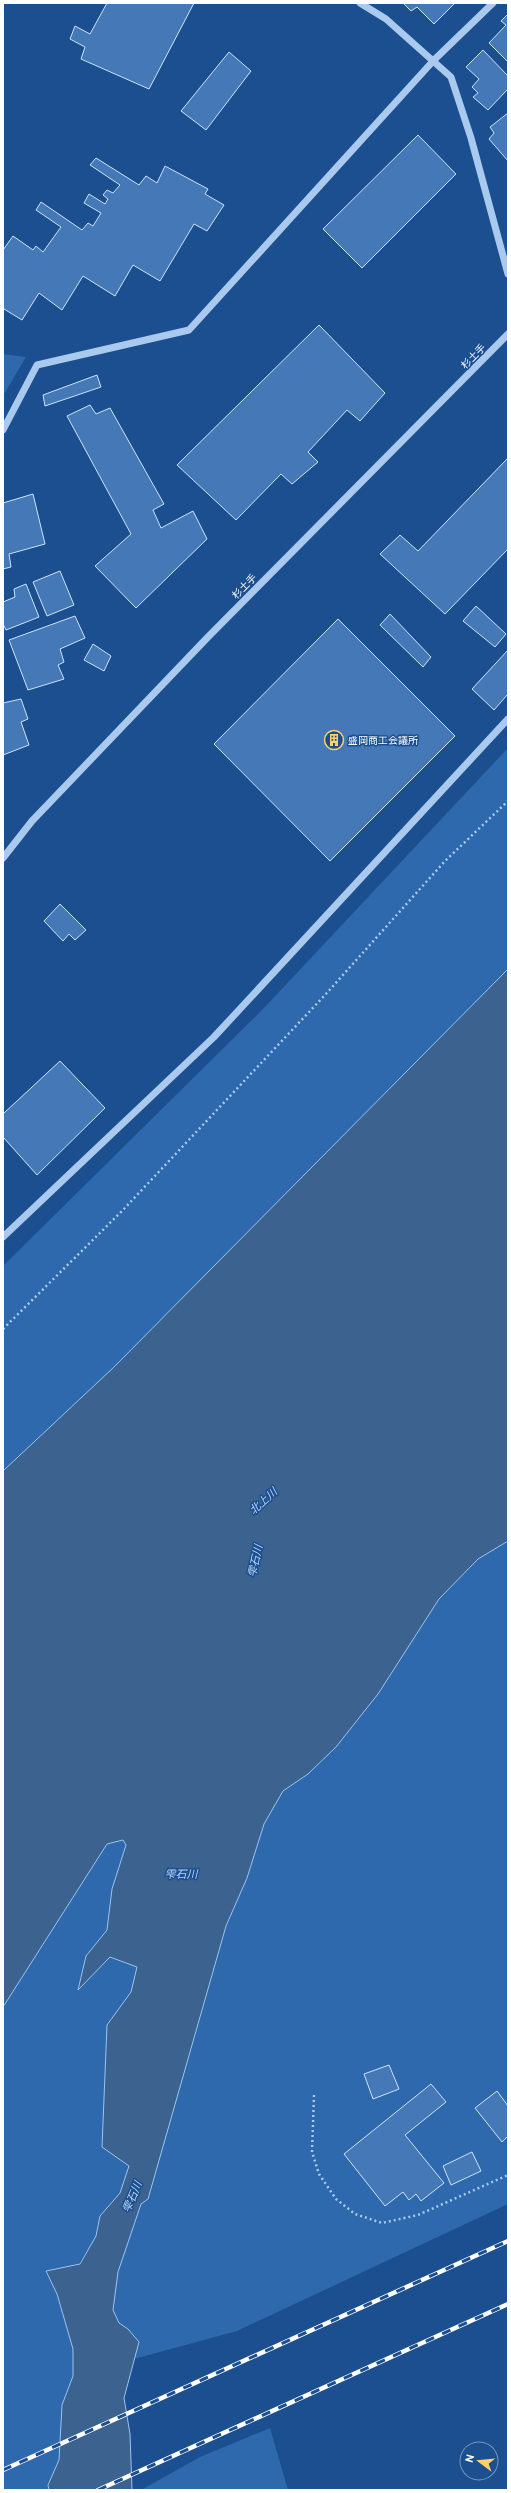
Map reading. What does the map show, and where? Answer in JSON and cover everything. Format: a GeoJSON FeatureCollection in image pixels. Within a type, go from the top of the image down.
{"type":"FeatureCollection","features":[{"type":"Feature","properties":{"kind":"street"},"geometry":{"type":"LineString","coordinates":[[360,3],[386,19],[434,60],[451,77],[471,138],[508,274]]}},
{"type":"Feature","properties":{"kind":"street"},"geometry":{"type":"LineString","coordinates":[[3,430],[37,365],[189,330],[434,60],[493,3]]}},
{"type":"Feature","properties":{"kind":"street","name":"杉土手"},"geometry":{"type":"LineString","coordinates":[[3,858],[32,821],[202,643],[508,334]]}},
{"type":"Feature","properties":{"kind":"street"},"geometry":{"type":"LineString","coordinates":[[3,1237],[214,1037],[508,719]]}},
{"type":"Feature","properties":{"kind":"path"},"geometry":{"type":"LineString","coordinates":[[3,1329],[122,1211],[325,994],[445,861],[508,801]]}},
{"type":"Feature","properties":{"kind":"path"},"geometry":{"type":"LineString","coordinates":[[314,2095],[312,2152],[319,2174],[336,2199],[355,2214],[382,2223],[418,2215],[508,2175]]}},
{"type":"Feature","properties":{"kind":"shaded area"},"geometry":{"type":"Polygon","coordinates":[[[3,354],[26,357],[3,396],[3,354]]]}},
{"type":"Feature","properties":{"kind":"shaded area"},"geometry":{"type":"Polygon","coordinates":[[[508,748],[508,969],[114,1367],[3,1471],[3,1266],[263,1009],[508,748]]]}},
{"type":"Feature","properties":{"kind":"shaded area"},"geometry":{"type":"Polygon","coordinates":[[[508,1541],[508,2204],[237,2331],[134,2359],[139,2342],[128,2329],[119,2323],[113,2310],[118,2272],[189,2057],[226,1926],[247,1878],[264,1824],[283,1791],[308,1774],[336,1747],[378,1694],[439,1599],[478,1559],[508,1541]]]}},
{"type":"Feature","properties":{"kind":"shaded area"},"geometry":{"type":"Polygon","coordinates":[[[123,1840],[126,1845],[112,1889],[107,1930],[86,1956],[78,1989],[110,1957],[137,1967],[131,1992],[107,2025],[102,2147],[129,2166],[120,2193],[100,2216],[96,2236],[79,2264],[46,2272],[57,2294],[73,2349],[73,2376],[62,2405],[59,2460],[48,2485],[49,2490],[3,2490],[3,2007],[107,1844],[123,1840]]]}},
{"type":"Feature","properties":{"kind":"shaded area"},"geometry":{"type":"Polygon","coordinates":[[[270,2428],[288,2490],[141,2490],[200,2457],[270,2428]]]}},
{"type":"Feature","properties":{"kind":"water"},"geometry":{"type":"Polygon","coordinates":[[[508,969],[508,1541],[478,1559],[439,1599],[378,1694],[336,1747],[308,1774],[283,1791],[264,1824],[247,1878],[226,1926],[148,2199],[141,2204],[118,2272],[113,2310],[119,2323],[128,2329],[139,2342],[124,2398],[130,2434],[132,2490],[49,2490],[48,2485],[59,2460],[62,2405],[73,2376],[73,2349],[57,2294],[46,2271],[80,2264],[96,2236],[100,2216],[120,2193],[129,2166],[102,2147],[107,2025],[131,1992],[137,1967],[110,1957],[78,1990],[86,1956],[107,1930],[112,1889],[126,1845],[123,1840],[107,1844],[3,2007],[3,1471],[114,1367],[508,969]]]}},
{"type":"Feature","properties":{"kind":"building"},"geometry":{"type":"Polygon","coordinates":[[[107,3],[194,3],[149,89],[81,59],[85,47],[70,39],[75,26],[90,34],[107,3]]]}},
{"type":"Feature","properties":{"kind":"building"},"geometry":{"type":"Polygon","coordinates":[[[403,3],[455,3],[434,24],[417,7],[411,11],[403,3]]]}},
{"type":"Feature","properties":{"kind":"building"},"geometry":{"type":"Polygon","coordinates":[[[508,14],[508,62],[489,43],[506,25],[501,21],[508,14]]]}},
{"type":"Feature","properties":{"kind":"building"},"geometry":{"type":"Polygon","coordinates":[[[483,50],[508,76],[508,89],[488,110],[473,97],[478,93],[472,87],[479,79],[466,67],[483,50]]]}},
{"type":"Feature","properties":{"kind":"building"},"geometry":{"type":"Polygon","coordinates":[[[229,52],[251,71],[206,130],[181,111],[229,52]]]}},
{"type":"Feature","properties":{"kind":"building"},"geometry":{"type":"Polygon","coordinates":[[[508,113],[508,161],[489,139],[494,133],[490,127],[508,113]]]}},
{"type":"Feature","properties":{"kind":"building"},"geometry":{"type":"Polygon","coordinates":[[[418,135],[456,174],[362,268],[323,229],[418,135]]]}},
{"type":"Feature","properties":{"kind":"building"},"geometry":{"type":"Polygon","coordinates":[[[96,158],[139,185],[146,176],[157,183],[165,166],[208,189],[205,194],[224,205],[207,231],[194,224],[160,281],[133,265],[115,296],[83,276],[62,310],[39,293],[22,320],[4,309],[3,311],[3,250],[13,236],[33,250],[36,246],[43,252],[61,227],[36,210],[41,202],[82,230],[88,223],[93,226],[101,213],[84,203],[89,194],[105,204],[108,199],[103,195],[107,190],[113,193],[120,185],[90,165],[96,158]]]}},
{"type":"Feature","properties":{"kind":"building"},"geometry":{"type":"Polygon","coordinates":[[[319,325],[385,393],[360,421],[347,410],[308,452],[318,462],[292,484],[281,474],[236,520],[177,465],[319,325]]]}},
{"type":"Feature","properties":{"kind":"building"},"geometry":{"type":"Polygon","coordinates":[[[97,375],[101,387],[45,406],[43,395],[97,375]]]}},
{"type":"Feature","properties":{"kind":"building"},"geometry":{"type":"Polygon","coordinates":[[[90,405],[96,414],[110,408],[164,504],[153,510],[161,528],[193,511],[207,539],[136,608],[95,566],[131,534],[67,416],[90,405]]]}},
{"type":"Feature","properties":{"kind":"building"},"geometry":{"type":"Polygon","coordinates":[[[508,458],[508,549],[445,614],[380,554],[400,535],[418,551],[508,458]]]}},
{"type":"Feature","properties":{"kind":"building"},"geometry":{"type":"Polygon","coordinates":[[[33,494],[45,544],[9,554],[11,567],[3,569],[3,503],[33,494]]]}},
{"type":"Feature","properties":{"kind":"building"},"geometry":{"type":"Polygon","coordinates":[[[60,571],[74,605],[47,616],[33,582],[60,571]]]}},
{"type":"Feature","properties":{"kind":"building"},"geometry":{"type":"Polygon","coordinates":[[[26,584],[39,617],[6,630],[3,624],[3,602],[15,597],[14,589],[26,584]]]}},
{"type":"Feature","properties":{"kind":"building"},"geometry":{"type":"Polygon","coordinates":[[[476,606],[506,634],[495,647],[463,621],[476,606]]]}},
{"type":"Feature","properties":{"kind":"building"},"geometry":{"type":"Polygon","coordinates":[[[390,614],[431,657],[423,667],[380,625],[390,614]]]}},
{"type":"Feature","properties":{"kind":"building"},"geometry":{"type":"Polygon","coordinates":[[[75,616],[85,638],[60,649],[64,662],[58,665],[64,679],[28,690],[9,640],[75,616]]]}},
{"type":"Feature","properties":{"kind":"building","name":"盛岡商工会議所"},"geometry":{"type":"Polygon","coordinates":[[[338,619],[455,736],[330,861],[214,744],[338,619]]]}},
{"type":"Feature","properties":{"kind":"building"},"geometry":{"type":"Polygon","coordinates":[[[93,644],[111,656],[104,671],[84,660],[93,644]]]}},
{"type":"Feature","properties":{"kind":"building"},"geometry":{"type":"Polygon","coordinates":[[[508,650],[508,694],[494,710],[472,689],[508,650]]]}},
{"type":"Feature","properties":{"kind":"building"},"geometry":{"type":"Polygon","coordinates":[[[21,699],[28,719],[21,722],[29,745],[3,755],[3,703],[21,699]]]}},
{"type":"Feature","properties":{"kind":"building"},"geometry":{"type":"Polygon","coordinates":[[[60,904],[86,930],[75,940],[69,934],[63,941],[44,921],[60,904]]]}},
{"type":"Feature","properties":{"kind":"building"},"geometry":{"type":"Polygon","coordinates":[[[60,1061],[105,1108],[37,1175],[3,1137],[3,1114],[60,1061]]]}},
{"type":"Feature","properties":{"kind":"building"},"geometry":{"type":"Polygon","coordinates":[[[389,2065],[399,2089],[373,2099],[364,2074],[389,2065]]]}},
{"type":"Feature","properties":{"kind":"building"},"geometry":{"type":"Polygon","coordinates":[[[431,2084],[446,2102],[405,2135],[444,2183],[421,2201],[416,2194],[409,2200],[403,2192],[385,2206],[344,2154],[431,2084]]]}},
{"type":"Feature","properties":{"kind":"building"},"geometry":{"type":"Polygon","coordinates":[[[497,2091],[508,2106],[508,2136],[502,2142],[475,2108],[497,2091]]]}},
{"type":"Feature","properties":{"kind":"building"},"geometry":{"type":"Polygon","coordinates":[[[472,2152],[481,2171],[451,2185],[443,2166],[472,2152]]]}},
{"type":"Feature","properties":{"kind":"railway"},"geometry":{"type":"LineString","coordinates":[[3,2470],[508,2241]]}},
{"type":"Feature","properties":{"kind":"railway"},"geometry":{"type":"LineString","coordinates":[[98,2490],[508,2304]]}},
{"type":"Feature","properties":{"kind":"place","name":"盛岡商工会議所"},"geometry":{"type":"Point","coordinates":[334,740]}},
{"type":"Feature","properties":{"kind":"water label","name":"北上川"},"geometry":{"type":"Point","coordinates":[263,1501]}},
{"type":"Feature","properties":{"kind":"water label","name":"雫石川"},"geometry":{"type":"Point","coordinates":[255,1561]}},
{"type":"Feature","properties":{"kind":"water label","name":"雫石川"},"geometry":{"type":"Point","coordinates":[181,1874]}},
{"type":"Feature","properties":{"kind":"water label","name":"雫石川"},"geometry":{"type":"Point","coordinates":[132,2197]}}]}
